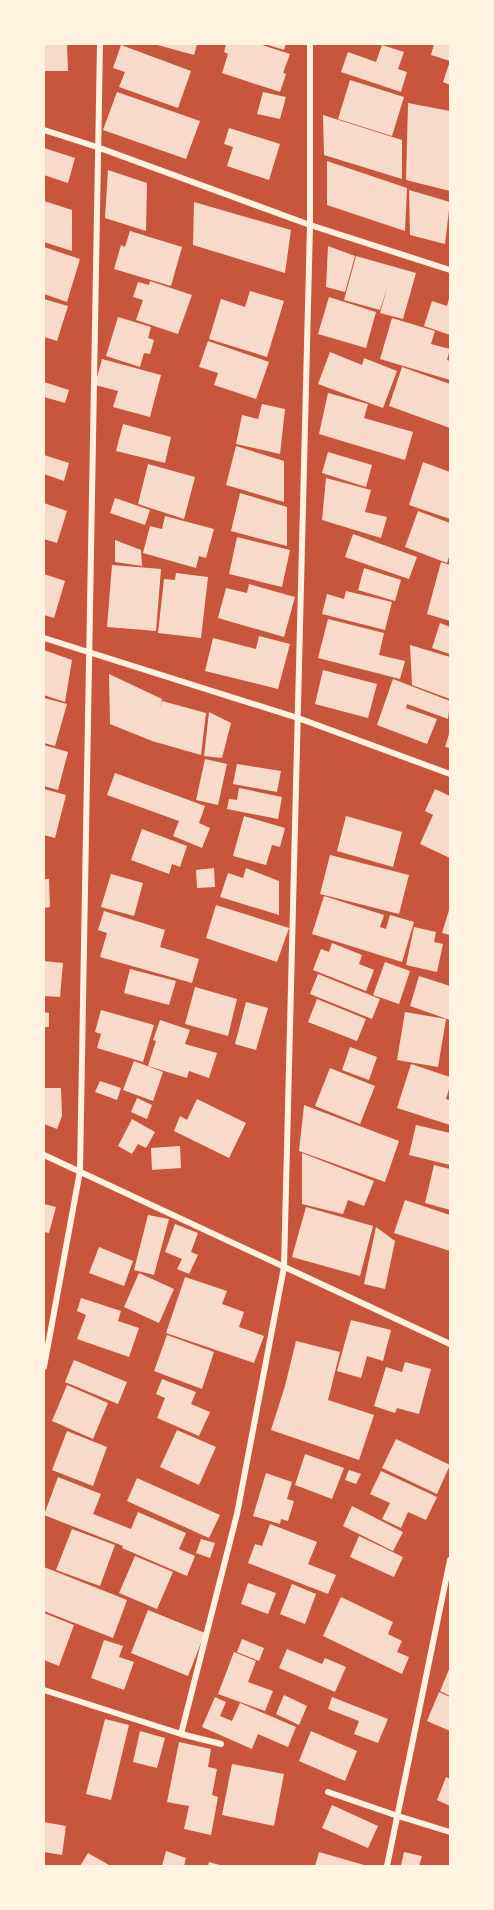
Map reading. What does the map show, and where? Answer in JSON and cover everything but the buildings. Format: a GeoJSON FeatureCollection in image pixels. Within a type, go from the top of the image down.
{"type":"FeatureCollection","features":[{"type":"Feature","properties":{"kind":"street"},"geometry":{"type":"LineString","coordinates":[[44,1367],[80,1171],[100,44]]}},
{"type":"Feature","properties":{"kind":"street"},"geometry":{"type":"LineString","coordinates":[[181,1734],[237,1514],[284,1267],[310,225],[310,44]]}},
{"type":"Feature","properties":{"kind":"street"},"geometry":{"type":"LineString","coordinates":[[44,130],[97,147],[310,225],[450,270]]}},
{"type":"Feature","properties":{"kind":"street"},"geometry":{"type":"LineString","coordinates":[[44,638],[298,718],[450,774]]}},
{"type":"Feature","properties":{"kind":"street"},"geometry":{"type":"LineString","coordinates":[[44,1155],[450,1344]]}},
{"type":"Feature","properties":{"kind":"street"},"geometry":{"type":"LineString","coordinates":[[387,1866],[450,1560]]}},
{"type":"Feature","properties":{"kind":"street"},"geometry":{"type":"LineString","coordinates":[[44,1690],[181,1734],[221,1744]]}},
{"type":"Feature","properties":{"kind":"street"},"geometry":{"type":"LineString","coordinates":[[328,1792],[450,1832]]}}]}
